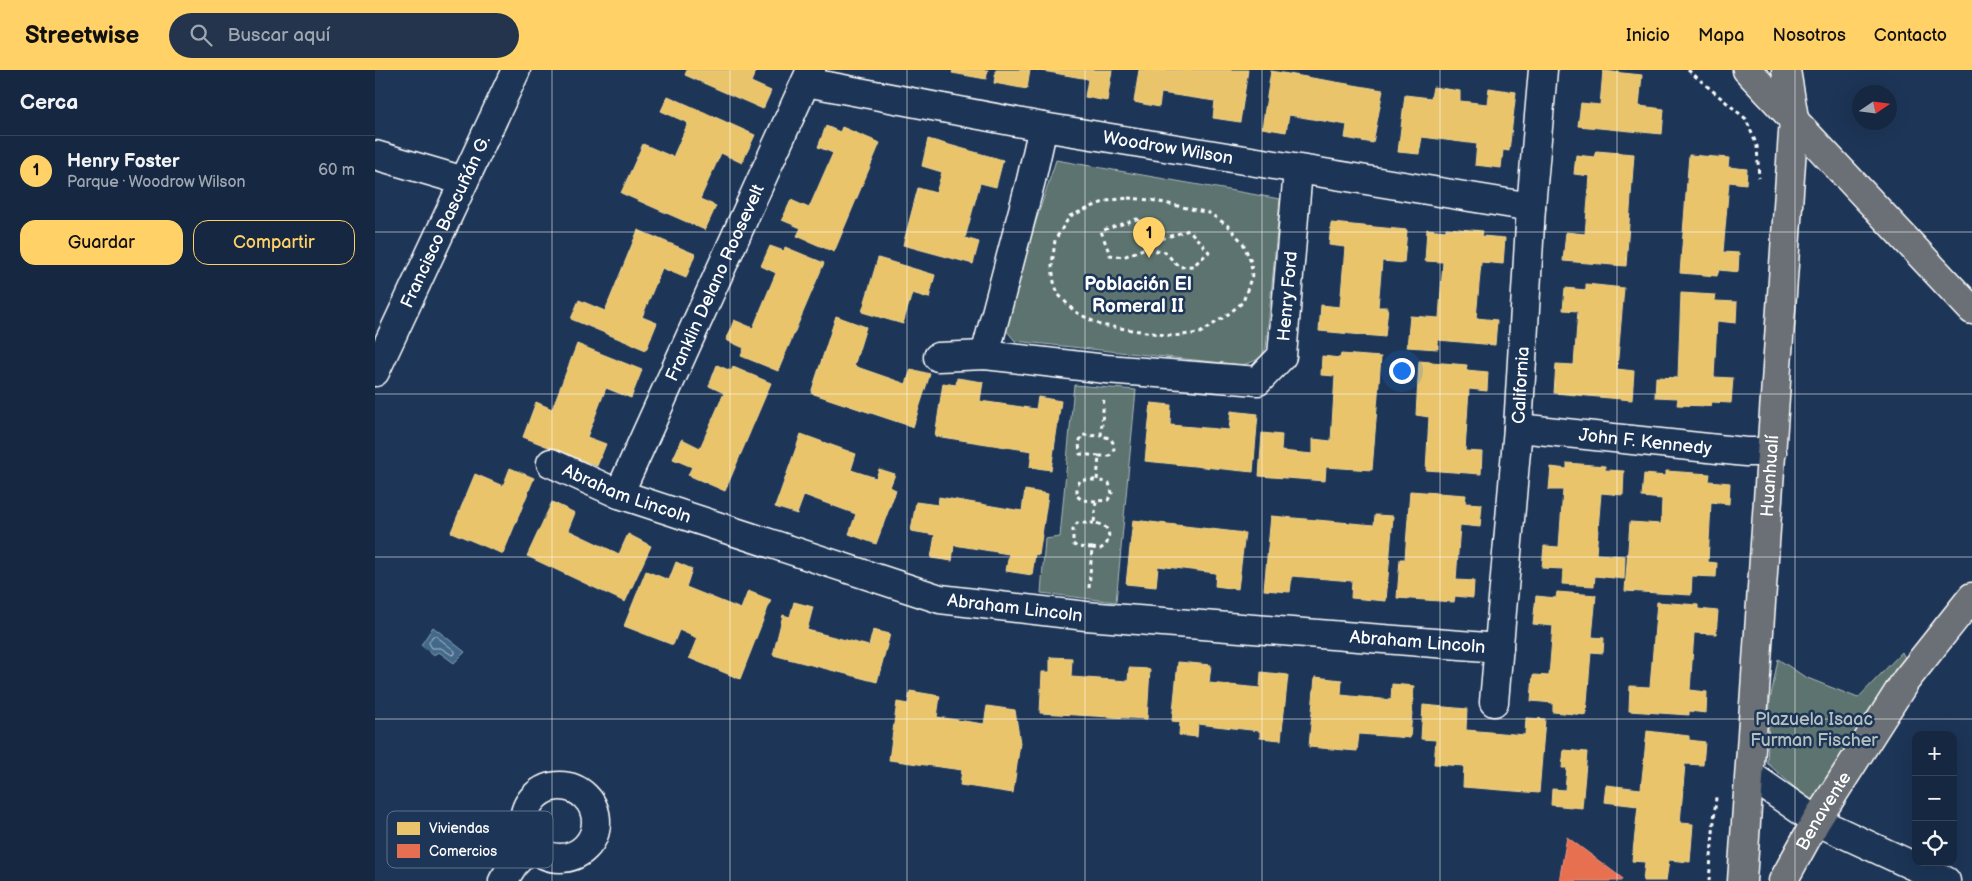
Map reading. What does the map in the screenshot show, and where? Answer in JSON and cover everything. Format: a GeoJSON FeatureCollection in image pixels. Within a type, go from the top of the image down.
{"type":"FeatureCollection","features":[{"type":"Feature","properties":{"kind":"main road"},"geometry":{"type":"LineString","coordinates":[[1747,70],[1972,310]]}},
{"type":"Feature","properties":{"kind":"main road","name":"Huanhualí"},"geometry":{"type":"LineString","coordinates":[[1742,881],[1794,118],[1786,70]]}},
{"type":"Feature","properties":{"kind":"main road","name":"Benavente"},"geometry":{"type":"LineString","coordinates":[[1783,881],[1817,821],[1906,680],[1972,597]]}},
{"type":"Feature","properties":{"kind":"street","name":"Francisco Bascuñán G."},"geometry":{"type":"LineString","coordinates":[[376,366],[516,70]]}},
{"type":"Feature","properties":{"kind":"street","name":"California"},"geometry":{"type":"LineString","coordinates":[[1494,702],[1518,428],[1531,207],[1543,70]]}},
{"type":"Feature","properties":{"kind":"street","name":"Woodrow Wilson"},"geometry":{"type":"LineString","coordinates":[[809,76],[1043,127],[1531,207]]}},
{"type":"Feature","properties":{"kind":"street","name":"Franklin Delano Roosevelt"},"geometry":{"type":"LineString","coordinates":[[619,494],[809,76]]}},
{"type":"Feature","properties":{"kind":"street"},"geometry":{"type":"LineString","coordinates":[[985,356],[1043,127]]}},
{"type":"Feature","properties":{"kind":"street"},"geometry":{"type":"LineString","coordinates":[[375,154],[464,181]]}},
{"type":"Feature","properties":{"kind":"street","name":"Henry Ford"},"geometry":{"type":"LineString","coordinates":[[938,357],[985,356],[1258,381],[1282,356],[1298,170]]}},
{"type":"Feature","properties":{"kind":"street","name":"John F. Kennedy"},"geometry":{"type":"LineString","coordinates":[[1518,428],[1746,452],[1772,452]]}},
{"type":"Feature","properties":{"kind":"street","name":"Abraham Lincoln"},"geometry":{"type":"LineString","coordinates":[[551,463],[619,494],[941,599],[1086,616],[1499,648]]}},
{"type":"Feature","properties":{"kind":"street"},"geometry":{"type":"LineString","coordinates":[[1750,775],[1817,821],[1946,881]]}},
{"type":"Feature","properties":{"kind":"street"},"geometry":{"type":"LineString","coordinates":[[503,881],[511,868]]}},
{"type":"Feature","properties":{"kind":"path"},"geometry":{"type":"LineString","coordinates":[[1128,198],[1151,200],[1209,213],[1227,225],[1243,243],[1251,262],[1252,275],[1243,302],[1227,315],[1200,332],[1172,336],[1099,325],[1074,310],[1059,294],[1053,282],[1055,240],[1069,216],[1106,201],[1128,198]]}},
{"type":"Feature","properties":{"kind":"path"},"geometry":{"type":"LineString","coordinates":[[1137,219],[1161,239],[1189,230],[1209,252],[1193,266],[1179,266],[1165,252],[1143,249],[1123,257],[1110,255],[1101,231],[1137,219]]}},
{"type":"Feature","properties":{"kind":"path"},"geometry":{"type":"LineString","coordinates":[[1101,436],[1106,368]]}},
{"type":"Feature","properties":{"kind":"path"},"geometry":{"type":"LineString","coordinates":[[1083,435],[1101,436],[1110,438],[1114,446],[1114,451],[1109,456],[1080,454],[1079,443],[1083,435]]}},
{"type":"Feature","properties":{"kind":"path"},"geometry":{"type":"LineString","coordinates":[[1097,480],[1099,456]]}},
{"type":"Feature","properties":{"kind":"path"},"geometry":{"type":"LineString","coordinates":[[1080,480],[1097,480],[1109,483],[1112,493],[1108,500],[1082,500],[1077,496],[1080,480]]}},
{"type":"Feature","properties":{"kind":"path"},"geometry":{"type":"LineString","coordinates":[[1094,523],[1096,501]]}},
{"type":"Feature","properties":{"kind":"path"},"geometry":{"type":"LineString","coordinates":[[1077,523],[1094,523],[1105,525],[1108,528],[1109,536],[1106,545],[1100,548],[1092,548],[1077,547],[1073,544],[1072,534],[1077,523]]}},
{"type":"Feature","properties":{"kind":"path"},"geometry":{"type":"LineString","coordinates":[[1086,616],[1092,548]]}},
{"type":"Feature","properties":{"kind":"green space"},"geometry":{"type":"Polygon","coordinates":[[[1056,160],[1280,199],[1266,348],[1262,355],[1242,365],[1015,341],[1006,330],[1005,316],[1056,160]]]}},
{"type":"Feature","properties":{"kind":"green space"},"geometry":{"type":"Polygon","coordinates":[[[1074,385],[1136,390],[1116,602],[1041,593],[1045,539],[1060,537],[1074,385]]]}},
{"type":"Feature","properties":{"kind":"green space","name":"Plazuela Isaac Furman Fischer"},"geometry":{"type":"Polygon","coordinates":[[[1902,652],[1912,673],[1838,774],[1811,802],[1767,763],[1770,701],[1778,659],[1805,677],[1858,698],[1902,652]]]}},
{"type":"Feature","properties":{"kind":"water"},"geometry":{"type":"Polygon","coordinates":[[[433,627],[465,652],[454,663],[439,652],[433,655],[421,645],[433,627]]]}},
{"type":"Feature","properties":{"kind":"building: Viviendas"},"geometry":{"type":"Polygon","coordinates":[[[687,70],[756,70],[751,82],[771,91],[763,109],[685,75],[687,70]]]}},
{"type":"Feature","properties":{"kind":"building: Viviendas"},"geometry":{"type":"Polygon","coordinates":[[[953,70],[988,70],[986,79],[952,73],[953,70]]]}},
{"type":"Feature","properties":{"kind":"building: Viviendas"},"geometry":{"type":"Polygon","coordinates":[[[996,70],[1030,70],[1027,89],[994,83],[996,70]]]}},
{"type":"Feature","properties":{"kind":"building: Viviendas"},"geometry":{"type":"Polygon","coordinates":[[[1037,70],[1112,70],[1107,101],[1085,97],[1088,79],[1037,70]]]}},
{"type":"Feature","properties":{"kind":"building: Viviendas"},"geometry":{"type":"Polygon","coordinates":[[[1139,70],[1248,70],[1240,122],[1213,118],[1215,101],[1161,93],[1159,107],[1134,102],[1139,70]]]}},
{"type":"Feature","properties":{"kind":"building: Viviendas"},"geometry":{"type":"Polygon","coordinates":[[[1271,71],[1383,90],[1373,143],[1345,138],[1347,125],[1289,115],[1286,132],[1262,128],[1271,71]]]}},
{"type":"Feature","properties":{"kind":"building: Viviendas"},"geometry":{"type":"Polygon","coordinates":[[[1603,71],[1642,75],[1639,106],[1664,109],[1662,134],[1578,126],[1581,103],[1600,105],[1603,71]]]}},
{"type":"Feature","properties":{"kind":"building: Viviendas"},"geometry":{"type":"Polygon","coordinates":[[[1433,87],[1460,91],[1460,101],[1487,104],[1489,88],[1516,92],[1509,151],[1503,150],[1501,168],[1475,165],[1477,144],[1422,137],[1419,154],[1398,152],[1405,95],[1431,98],[1433,87]]]}},
{"type":"Feature","properties":{"kind":"building: Viviendas"},"geometry":{"type":"Polygon","coordinates":[[[668,96],[755,135],[742,163],[721,153],[700,199],[716,206],[705,230],[621,193],[643,144],[673,157],[688,123],[661,111],[668,96]]]}},
{"type":"Feature","properties":{"kind":"building: Viviendas"},"geometry":{"type":"Polygon","coordinates":[[[826,126],[840,132],[842,127],[880,143],[834,252],[797,236],[801,228],[782,220],[791,200],[809,208],[833,153],[818,147],[826,126]]]}},
{"type":"Feature","properties":{"kind":"building: Viviendas"},"geometry":{"type":"Polygon","coordinates":[[[928,139],[1003,160],[996,187],[980,183],[965,238],[979,242],[973,264],[903,245],[918,188],[936,193],[942,172],[922,166],[928,139]]]}},
{"type":"Feature","properties":{"kind":"building: Viviendas"},"geometry":{"type":"Polygon","coordinates":[[[1596,151],[1634,154],[1626,266],[1563,261],[1566,232],[1585,234],[1590,176],[1574,174],[1576,155],[1594,157],[1596,151]]]}},
{"type":"Feature","properties":{"kind":"building: Viviendas"},"geometry":{"type":"Polygon","coordinates":[[[1689,155],[1729,158],[1728,167],[1747,169],[1746,184],[1729,182],[1723,252],[1739,253],[1738,272],[1719,270],[1717,276],[1680,273],[1689,155]]]}},
{"type":"Feature","properties":{"kind":"building: Viviendas"},"geometry":{"type":"Polygon","coordinates":[[[1331,223],[1407,230],[1404,263],[1382,261],[1378,307],[1388,307],[1385,337],[1319,331],[1321,305],[1340,307],[1345,247],[1329,245],[1331,223]]]}},
{"type":"Feature","properties":{"kind":"building: Viviendas"},"geometry":{"type":"Polygon","coordinates":[[[1446,228],[1483,231],[1482,236],[1505,238],[1503,264],[1481,262],[1476,318],[1497,320],[1495,345],[1438,340],[1438,349],[1407,347],[1410,316],[1439,318],[1443,262],[1425,261],[1427,229],[1446,231],[1446,228]]]}},
{"type":"Feature","properties":{"kind":"building: Viviendas"},"geometry":{"type":"Polygon","coordinates":[[[638,230],[695,254],[686,278],[662,268],[642,317],[657,323],[646,350],[571,319],[579,300],[605,311],[638,230]]]}},
{"type":"Feature","properties":{"kind":"building: Viviendas"},"geometry":{"type":"Polygon","coordinates":[[[770,246],[784,251],[785,247],[824,263],[778,371],[741,356],[744,348],[726,340],[734,320],[753,328],[776,273],[761,266],[770,246]]]}},
{"type":"Feature","properties":{"kind":"building: Viviendas"},"geometry":{"type":"Polygon","coordinates":[[[878,258],[935,275],[929,298],[912,293],[903,324],[862,312],[878,258]]]}},
{"type":"Feature","properties":{"kind":"building: Viviendas"},"geometry":{"type":"Polygon","coordinates":[[[1586,284],[1624,288],[1617,369],[1634,371],[1632,400],[1554,393],[1556,364],[1574,365],[1578,311],[1563,310],[1565,288],[1586,290],[1586,284]]]}},
{"type":"Feature","properties":{"kind":"building: Viviendas"},"geometry":{"type":"Polygon","coordinates":[[[1681,293],[1715,295],[1715,301],[1737,302],[1736,323],[1717,321],[1714,377],[1733,378],[1731,403],[1712,402],[1710,406],[1677,405],[1678,398],[1655,397],[1656,377],[1678,378],[1681,293]]]}},
{"type":"Feature","properties":{"kind":"building: Viviendas"},"geometry":{"type":"Polygon","coordinates":[[[836,316],[866,327],[854,366],[906,384],[911,369],[930,374],[913,427],[811,393],[836,316]]]}},
{"type":"Feature","properties":{"kind":"building: Viviendas"},"geometry":{"type":"Polygon","coordinates":[[[577,344],[642,370],[631,398],[606,388],[587,437],[606,444],[597,466],[523,437],[536,402],[552,409],[577,344]]]}},
{"type":"Feature","properties":{"kind":"building: Viviendas"},"geometry":{"type":"Polygon","coordinates":[[[1341,354],[1381,357],[1372,470],[1326,467],[1325,481],[1259,476],[1262,433],[1282,435],[1281,451],[1313,454],[1313,439],[1331,441],[1335,376],[1321,375],[1322,356],[1340,358],[1341,354]]]}},
{"type":"Feature","properties":{"kind":"building: Viviendas"},"geometry":{"type":"Polygon","coordinates":[[[1419,361],[1467,365],[1466,370],[1488,372],[1487,391],[1469,389],[1465,451],[1482,452],[1481,474],[1426,470],[1429,417],[1416,415],[1419,361]]]}},
{"type":"Feature","properties":{"kind":"building: Viviendas"},"geometry":{"type":"Polygon","coordinates":[[[717,365],[731,371],[733,367],[771,383],[725,491],[688,475],[692,467],[673,459],[682,439],[700,448],[724,393],[709,386],[717,365]]]}},
{"type":"Feature","properties":{"kind":"building: Viviendas"},"geometry":{"type":"Polygon","coordinates":[[[957,378],[983,382],[980,401],[1036,409],[1038,397],[1061,401],[1051,470],[1030,467],[1032,451],[935,436],[943,383],[956,385],[957,378]]]}},
{"type":"Feature","properties":{"kind":"building: Viviendas"},"geometry":{"type":"Polygon","coordinates":[[[1151,403],[1171,405],[1170,425],[1229,430],[1231,411],[1258,414],[1253,472],[1145,461],[1151,403]]]}},
{"type":"Feature","properties":{"kind":"building: Viviendas"},"geometry":{"type":"Polygon","coordinates":[[[801,434],[856,454],[851,470],[876,478],[879,469],[895,474],[890,487],[896,490],[876,544],[849,534],[856,514],[804,495],[797,514],[775,507],[801,434]]]}},
{"type":"Feature","properties":{"kind":"building: Viviendas"},"geometry":{"type":"Polygon","coordinates":[[[1567,463],[1605,466],[1605,470],[1624,471],[1623,495],[1601,493],[1596,554],[1625,556],[1624,579],[1595,576],[1594,586],[1562,584],[1563,569],[1542,568],[1544,546],[1559,547],[1563,490],[1549,490],[1551,467],[1567,469],[1567,463]]]}},
{"type":"Feature","properties":{"kind":"building: Viviendas"},"geometry":{"type":"Polygon","coordinates":[[[510,468],[534,478],[503,554],[451,532],[475,474],[503,486],[510,468]]]}},
{"type":"Feature","properties":{"kind":"building: Viviendas"},"geometry":{"type":"Polygon","coordinates":[[[1666,471],[1710,474],[1709,481],[1730,483],[1729,504],[1711,502],[1708,562],[1717,563],[1716,577],[1692,576],[1691,595],[1625,591],[1630,522],[1661,524],[1662,499],[1642,497],[1644,474],[1666,476],[1666,471]]]}},
{"type":"Feature","properties":{"kind":"building: Viviendas"},"geometry":{"type":"Polygon","coordinates":[[[1025,490],[1048,494],[1039,555],[1035,554],[1032,575],[1006,571],[1009,554],[954,545],[952,561],[931,558],[935,535],[911,531],[916,502],[938,505],[939,497],[1022,511],[1025,490]]]}},
{"type":"Feature","properties":{"kind":"building: Viviendas"},"geometry":{"type":"Polygon","coordinates":[[[1410,491],[1466,495],[1465,503],[1482,504],[1480,527],[1460,525],[1456,580],[1474,581],[1473,598],[1455,596],[1454,602],[1397,598],[1400,559],[1405,559],[1410,491]]]}},
{"type":"Feature","properties":{"kind":"building: Viviendas"},"geometry":{"type":"Polygon","coordinates":[[[552,502],[575,513],[568,530],[619,554],[628,534],[651,546],[625,602],[527,556],[552,502]]]}},
{"type":"Feature","properties":{"kind":"building: Viviendas"},"geometry":{"type":"Polygon","coordinates":[[[1375,515],[1393,516],[1386,601],[1351,598],[1352,581],[1292,576],[1290,592],[1264,590],[1271,516],[1374,525],[1375,515]]]}},
{"type":"Feature","properties":{"kind":"building: Viviendas"},"geometry":{"type":"Polygon","coordinates":[[[1133,520],[1245,533],[1238,589],[1215,586],[1216,573],[1158,566],[1156,587],[1126,584],[1133,520]]]}},
{"type":"Feature","properties":{"kind":"building: Viviendas"},"geometry":{"type":"Polygon","coordinates":[[[676,562],[692,569],[686,587],[741,609],[748,591],[771,600],[740,679],[689,658],[697,638],[679,630],[673,645],[624,626],[646,571],[669,580],[676,562]]]}},
{"type":"Feature","properties":{"kind":"building: Viviendas"},"geometry":{"type":"Polygon","coordinates":[[[1557,592],[1596,595],[1592,637],[1604,638],[1603,653],[1591,652],[1586,715],[1553,712],[1553,703],[1531,701],[1533,675],[1549,676],[1553,626],[1533,624],[1536,596],[1556,598],[1557,592]]]}},
{"type":"Feature","properties":{"kind":"building: Viviendas"},"geometry":{"type":"Polygon","coordinates":[[[794,602],[813,607],[807,630],[869,646],[873,630],[890,634],[877,682],[773,655],[783,615],[790,617],[794,602]]]}},
{"type":"Feature","properties":{"kind":"building: Viviendas"},"geometry":{"type":"Polygon","coordinates":[[[1657,602],[1698,605],[1698,609],[1718,611],[1716,634],[1694,633],[1690,690],[1707,692],[1706,713],[1689,711],[1689,715],[1629,711],[1630,686],[1650,687],[1657,602]]]}},
{"type":"Feature","properties":{"kind":"building: Viviendas"},"geometry":{"type":"Polygon","coordinates":[[[1050,657],[1072,658],[1071,677],[1128,681],[1129,668],[1150,669],[1147,719],[1040,713],[1042,672],[1050,672],[1050,657]]]}},
{"type":"Feature","properties":{"kind":"building: Viviendas"},"geometry":{"type":"Polygon","coordinates":[[[1178,662],[1211,665],[1209,683],[1260,688],[1261,672],[1288,675],[1281,740],[1260,738],[1260,731],[1198,724],[1197,737],[1179,735],[1180,722],[1172,721],[1178,662]]]}},
{"type":"Feature","properties":{"kind":"building: Viviendas"},"geometry":{"type":"Polygon","coordinates":[[[1315,677],[1342,680],[1341,695],[1391,700],[1392,684],[1414,686],[1410,738],[1359,734],[1357,751],[1309,747],[1315,677]]]}},
{"type":"Feature","properties":{"kind":"building: Viviendas"},"geometry":{"type":"Polygon","coordinates":[[[910,691],[940,696],[937,717],[984,724],[987,706],[1015,710],[1020,743],[1013,793],[960,785],[962,770],[889,760],[897,702],[908,704],[910,691]]]}},
{"type":"Feature","properties":{"kind":"building: Viviendas"},"geometry":{"type":"Polygon","coordinates":[[[1423,705],[1467,709],[1466,730],[1525,735],[1526,718],[1545,719],[1539,793],[1463,787],[1464,766],[1434,764],[1436,740],[1421,739],[1423,705]]]}},
{"type":"Feature","properties":{"kind":"building: Viviendas"},"geometry":{"type":"Polygon","coordinates":[[[1647,731],[1689,736],[1689,740],[1705,742],[1703,765],[1685,764],[1680,823],[1693,824],[1690,862],[1669,860],[1666,881],[1643,881],[1645,862],[1632,861],[1638,806],[1604,802],[1606,785],[1641,789],[1647,731]]]}},
{"type":"Feature","properties":{"kind":"building: Viviendas"},"geometry":{"type":"Polygon","coordinates":[[[1564,750],[1587,752],[1582,808],[1551,805],[1552,789],[1565,790],[1567,768],[1562,768],[1564,750]]]}},
{"type":"Feature","properties":{"kind":"building: Comercios"},"geometry":{"type":"Polygon","coordinates":[[[1567,837],[1622,878],[1621,881],[1559,881],[1567,837]]]}},
{"type":"Feature","properties":{"kind":"place","name":"Henry Foster"},"geometry":{"type":"Point","coordinates":[1149,258]}},
{"type":"Feature","properties":{"kind":"district","name":"Población El Romeral II"},"geometry":{"type":"Point","coordinates":[1138,295]}}]}
